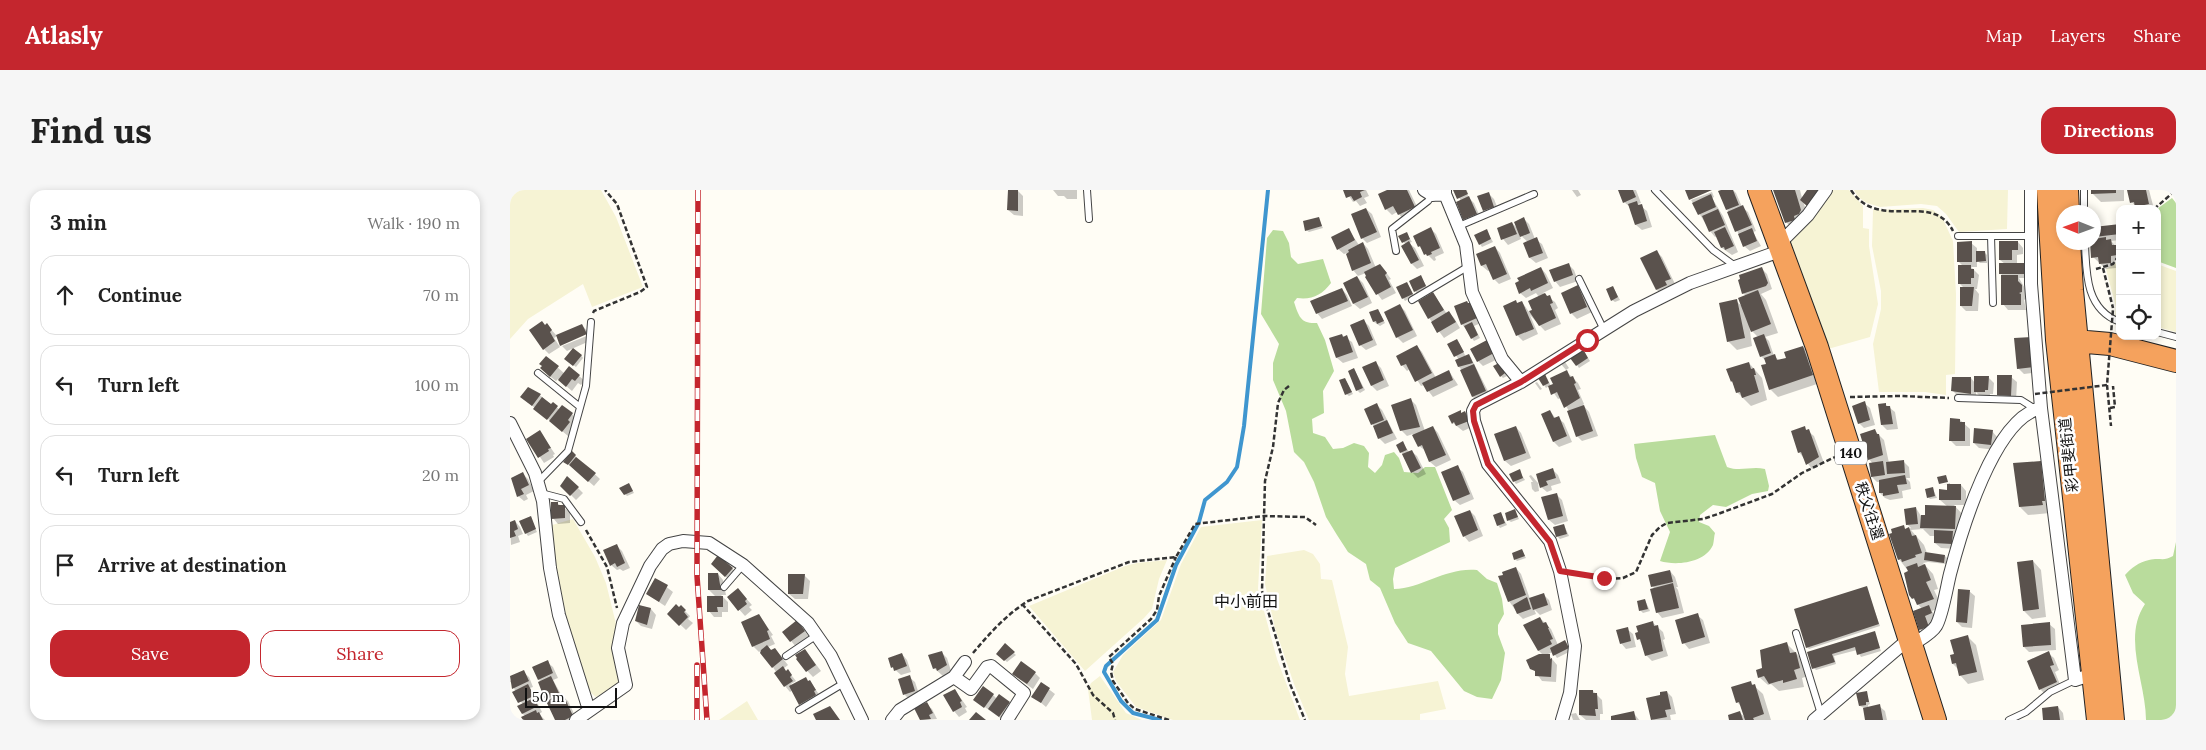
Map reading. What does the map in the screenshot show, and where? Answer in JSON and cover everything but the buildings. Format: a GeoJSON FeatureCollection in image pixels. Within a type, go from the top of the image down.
{"type":"FeatureCollection","features":[{"type":"Feature","properties":{"kind":"highway","name":"秩父往還"},"geometry":{"type":"LineString","coordinates":[[1759,190],[1817,347],[1935,720]]}},
{"type":"Feature","properties":{"kind":"highway","name":"彩甲斐街道"},"geometry":{"type":"LineString","coordinates":[[2048,190],[2067,340],[2092,674],[2098,720]]}},
{"type":"Feature","properties":{"kind":"highway"},"geometry":{"type":"LineString","coordinates":[[2067,190],[2068,205]]}},
{"type":"Feature","properties":{"kind":"highway","name":"彩甲斐街道"},"geometry":{"type":"LineString","coordinates":[[2067,340],[2072,290],[2070,250]]}},
{"type":"Feature","properties":{"kind":"highway"},"geometry":{"type":"LineString","coordinates":[[2067,340],[2110,344],[2176,360]]}},
{"type":"Feature","properties":{"kind":"highway","name":"彩甲斐街道"},"geometry":{"type":"LineString","coordinates":[[2092,674],[2113,720]]}},
{"type":"Feature","properties":{"kind":"street"},"geometry":{"type":"LineString","coordinates":[[1562,720],[1570,693],[1574,646],[1560,571],[1550,542],[1488,464],[1474,421],[1473,411],[1476,405],[1521,382],[1634,311],[1690,282],[1779,248],[1808,215],[1826,190]]}},
{"type":"Feature","properties":{"kind":"street"},"geometry":{"type":"LineString","coordinates":[[2031,190],[2031,284],[2038,409],[2092,674]]}},
{"type":"Feature","properties":{"kind":"street"},"geometry":{"type":"LineString","coordinates":[[1437,192],[1459,226],[1466,245],[1472,292],[1489,331],[1502,359],[1521,382]]}},
{"type":"Feature","properties":{"kind":"street"},"geometry":{"type":"LineString","coordinates":[[1818,717],[1911,642],[1936,626],[1964,526],[1981,482],[2005,435],[2019,418],[2038,409]]}},
{"type":"Feature","properties":{"kind":"street"},"geometry":{"type":"LineString","coordinates":[[510,423],[535,473],[559,615],[589,710]]}},
{"type":"Feature","properties":{"kind":"street"},"geometry":{"type":"LineString","coordinates":[[576,720],[626,685],[618,648],[622,628],[650,566],[662,549],[669,544],[683,541],[709,543],[743,565],[808,623],[831,656],[862,720]]}},
{"type":"Feature","properties":{"kind":"street"},"geometry":{"type":"LineString","coordinates":[[892,720],[900,710],[954,677],[966,662]]}},
{"type":"Feature","properties":{"kind":"street"},"geometry":{"type":"LineString","coordinates":[[954,677],[971,689],[987,667],[992,666],[1024,693],[1007,720]]}},
{"type":"Feature","properties":{"kind":"lane"},"geometry":{"type":"LineString","coordinates":[[1087,190],[1089,219]]}},
{"type":"Feature","properties":{"kind":"lane"},"geometry":{"type":"LineString","coordinates":[[1655,190],[1713,250],[1736,266]]}},
{"type":"Feature","properties":{"kind":"lane"},"geometry":{"type":"LineString","coordinates":[[2084,190],[2084,205]]}},
{"type":"Feature","properties":{"kind":"lane"},"geometry":{"type":"LineString","coordinates":[[1396,251],[1392,230],[1437,192]]}},
{"type":"Feature","properties":{"kind":"lane"},"geometry":{"type":"LineString","coordinates":[[1459,226],[1534,194]]}},
{"type":"Feature","properties":{"kind":"lane"},"geometry":{"type":"LineString","coordinates":[[1958,236],[2030,236]]}},
{"type":"Feature","properties":{"kind":"lane"},"geometry":{"type":"LineString","coordinates":[[1991,236],[1993,303]]}},
{"type":"Feature","properties":{"kind":"lane"},"geometry":{"type":"LineString","coordinates":[[2086,250],[2088,284],[2094,302],[2103,314],[2116,320]]}},
{"type":"Feature","properties":{"kind":"lane"},"geometry":{"type":"LineString","coordinates":[[1412,300],[1469,266]]}},
{"type":"Feature","properties":{"kind":"lane"},"geometry":{"type":"LineString","coordinates":[[1579,279],[1604,330]]}},
{"type":"Feature","properties":{"kind":"lane"},"geometry":{"type":"LineString","coordinates":[[581,522],[564,499],[539,488],[568,451],[586,386],[591,322]]}},
{"type":"Feature","properties":{"kind":"lane"},"geometry":{"type":"LineString","coordinates":[[2161,333],[2176,337]]}},
{"type":"Feature","properties":{"kind":"lane"},"geometry":{"type":"LineString","coordinates":[[538,373],[580,407]]}},
{"type":"Feature","properties":{"kind":"lane"},"geometry":{"type":"LineString","coordinates":[[1958,398],[2021,400],[2038,409]]}},
{"type":"Feature","properties":{"kind":"lane"},"geometry":{"type":"LineString","coordinates":[[724,586],[743,565]]}},
{"type":"Feature","properties":{"kind":"lane"},"geometry":{"type":"LineString","coordinates":[[1796,633],[1818,717]]}},
{"type":"Feature","properties":{"kind":"lane"},"geometry":{"type":"LineString","coordinates":[[786,656],[817,635]]}},
{"type":"Feature","properties":{"kind":"lane"},"geometry":{"type":"LineString","coordinates":[[2009,720],[2026,712],[2050,692],[2092,674]]}},
{"type":"Feature","properties":{"kind":"lane"},"geometry":{"type":"LineString","coordinates":[[799,710],[844,683]]}},
{"type":"Feature","properties":{"kind":"path"},"geometry":{"type":"LineString","coordinates":[[591,322],[594,310],[640,292],[647,287],[617,204],[605,190]]}},
{"type":"Feature","properties":{"kind":"path"},"geometry":{"type":"LineString","coordinates":[[1851,190],[1858,200],[1868,206],[1880,209],[1911,207]]}},
{"type":"Feature","properties":{"kind":"path"},"geometry":{"type":"LineString","coordinates":[[2159,205],[2176,190]]}},
{"type":"Feature","properties":{"kind":"path"},"geometry":{"type":"LineString","coordinates":[[1941,212],[1958,236]]}},
{"type":"Feature","properties":{"kind":"path"},"geometry":{"type":"LineString","coordinates":[[2087,270],[2103,268],[2113,264],[2116,260]]}},
{"type":"Feature","properties":{"kind":"path"},"geometry":{"type":"LineString","coordinates":[[2103,268],[2113,309],[2107,385],[2111,426]]}},
{"type":"Feature","properties":{"kind":"path"},"geometry":{"type":"LineString","coordinates":[[2035,394],[2107,385]]}},
{"type":"Feature","properties":{"kind":"path"},"geometry":{"type":"LineString","coordinates":[[1289,386],[1284,390],[1278,403],[1273,447],[1265,481],[1262,591],[1290,684],[1305,720]]}},
{"type":"Feature","properties":{"kind":"path"},"geometry":{"type":"LineString","coordinates":[[2109,408],[2115,407],[2113,386]]}},
{"type":"Feature","properties":{"kind":"path"},"geometry":{"type":"LineString","coordinates":[[1833,397],[1901,396],[1958,398]]}},
{"type":"Feature","properties":{"kind":"path"},"geometry":{"type":"LineString","coordinates":[[1560,571],[1604,578],[1623,578],[1636,572],[1652,535],[1660,527],[1668,523],[1710,517],[1764,497],[1820,463],[1850,451]]}},
{"type":"Feature","properties":{"kind":"path"},"geometry":{"type":"LineString","coordinates":[[1169,720],[1135,709],[1128,703],[1110,672],[1113,664],[1109,657],[1154,614],[1170,568],[1195,524],[1264,516],[1305,517],[1316,525]]}},
{"type":"Feature","properties":{"kind":"path"},"geometry":{"type":"LineString","coordinates":[[581,522],[607,568],[622,628]]}},
{"type":"Feature","properties":{"kind":"path"},"geometry":{"type":"LineString","coordinates":[[966,662],[987,636],[1022,604],[1128,562],[1176,557]]}},
{"type":"Feature","properties":{"kind":"path"},"geometry":{"type":"LineString","coordinates":[[1022,604],[1076,664],[1093,695],[1112,713],[1115,720]]}},
{"type":"Feature","properties":{"kind":"shaded area"},"geometry":{"type":"Polygon","coordinates":[[[517,190],[601,190],[616,217],[643,287],[592,307],[583,284],[528,319],[510,339],[510,198],[517,190]]]}},
{"type":"Feature","properties":{"kind":"shaded area"},"geometry":{"type":"Polygon","coordinates":[[[1831,190],[1849,190],[1863,206],[1863,228],[1869,229],[1869,246],[1878,304],[1870,337],[1828,349],[1790,240],[1831,190]]]}},
{"type":"Feature","properties":{"kind":"shaded area"},"geometry":{"type":"Polygon","coordinates":[[[1854,190],[2008,190],[2007,229],[1959,232],[1946,214],[1937,206],[1921,204],[1880,207],[1867,203],[1858,197],[1854,190]]]}},
{"type":"Feature","properties":{"kind":"shaded area"},"geometry":{"type":"Polygon","coordinates":[[[1923,208],[1933,210],[1942,217],[1953,241],[1956,294],[1955,374],[1946,375],[1946,395],[1925,392],[1879,392],[1873,344],[1881,309],[1881,291],[1872,246],[1873,210],[1923,208]]]}},
{"type":"Feature","properties":{"kind":"shaded area"},"geometry":{"type":"Polygon","coordinates":[[[2116,263],[2116,307],[2106,269],[2116,263]]]}},
{"type":"Feature","properties":{"kind":"shaded area"},"geometry":{"type":"Polygon","coordinates":[[[2161,265],[2176,271],[2176,332],[2161,328],[2161,265]]]}},
{"type":"Feature","properties":{"kind":"shaded area"},"geometry":{"type":"Polygon","coordinates":[[[573,519],[595,557],[606,583],[617,628],[614,650],[615,668],[620,683],[596,697],[590,692],[570,630],[561,596],[553,545],[552,525],[573,519]]]}},
{"type":"Feature","properties":{"kind":"shaded area"},"geometry":{"type":"Polygon","coordinates":[[[1262,520],[1258,589],[1277,659],[1300,720],[1173,720],[1136,707],[1116,681],[1113,672],[1123,655],[1161,620],[1181,564],[1201,527],[1262,520]]]}},
{"type":"Feature","properties":{"kind":"shaded area"},"geometry":{"type":"Polygon","coordinates":[[[1304,550],[1313,554],[1320,564],[1321,579],[1332,580],[1348,647],[1345,674],[1349,696],[1438,681],[1446,709],[1420,714],[1420,720],[1309,720],[1294,684],[1275,628],[1265,584],[1267,556],[1304,550]]]}},
{"type":"Feature","properties":{"kind":"shaded area"},"geometry":{"type":"Polygon","coordinates":[[[1167,560],[1159,579],[1152,609],[1085,671],[1029,606],[1125,566],[1167,560]]]}},
{"type":"Feature","properties":{"kind":"shaded area"},"geometry":{"type":"Polygon","coordinates":[[[1100,676],[1126,713],[1142,720],[1092,720],[1088,689],[1091,683],[1100,676]]]}},
{"type":"Feature","properties":{"kind":"shaded area"},"geometry":{"type":"Polygon","coordinates":[[[747,701],[758,720],[719,720],[747,701]]]}},
{"type":"Feature","properties":{"kind":"green space"},"geometry":{"type":"Polygon","coordinates":[[[2172,198],[2176,203],[2176,268],[2161,262],[2161,206],[2172,198]]]}},
{"type":"Feature","properties":{"kind":"green space"},"geometry":{"type":"Polygon","coordinates":[[[1273,230],[1283,231],[1289,243],[1291,257],[1298,264],[1323,259],[1331,283],[1316,296],[1297,298],[1294,302],[1297,312],[1304,321],[1317,323],[1325,340],[1334,371],[1323,391],[1324,413],[1312,419],[1313,433],[1325,437],[1333,449],[1343,448],[1354,443],[1364,446],[1369,453],[1368,467],[1375,473],[1382,465],[1385,455],[1394,452],[1399,458],[1404,472],[1418,473],[1425,467],[1435,467],[1452,510],[1444,519],[1449,528],[1450,542],[1395,568],[1394,589],[1405,588],[1445,574],[1466,570],[1477,570],[1487,579],[1497,583],[1504,614],[1498,625],[1498,634],[1505,653],[1501,680],[1492,699],[1477,697],[1464,691],[1431,651],[1408,643],[1395,623],[1380,588],[1370,580],[1366,564],[1348,552],[1326,517],[1314,482],[1304,462],[1294,452],[1286,411],[1273,380],[1273,363],[1279,344],[1261,314],[1267,238],[1273,230]]]}},
{"type":"Feature","properties":{"kind":"green space"},"geometry":{"type":"Polygon","coordinates":[[[1715,435],[1727,467],[1736,469],[1765,469],[1769,486],[1768,491],[1752,494],[1726,507],[1713,505],[1700,515],[1699,522],[1709,526],[1715,533],[1713,545],[1704,556],[1682,563],[1660,561],[1670,532],[1660,511],[1655,483],[1642,477],[1634,444],[1715,435]]]}},
{"type":"Feature","properties":{"kind":"green space"},"geometry":{"type":"Polygon","coordinates":[[[2176,542],[2176,720],[2146,720],[2135,646],[2135,631],[2138,617],[2145,604],[2133,593],[2125,575],[2142,562],[2153,559],[2167,559],[2173,556],[2176,542]]]}},
{"type":"Feature","properties":{"kind":"waterway"},"geometry":{"type":"LineString","coordinates":[[1160,720],[1133,713],[1121,701],[1104,672],[1106,666],[1157,620],[1176,565],[1199,522],[1205,500],[1227,482],[1237,467],[1244,426],[1268,190]]}},
{"type":"Feature","properties":{"kind":"railway"},"geometry":{"type":"LineString","coordinates":[[698,190],[697,576],[707,720]]}},
{"type":"Feature","properties":{"kind":"railway"},"geometry":{"type":"LineString","coordinates":[[697,665],[697,720]]}},
{"type":"Feature","properties":{"kind":"district","name":"中小前田"},"geometry":{"type":"Point","coordinates":[1246,601]}},
{"type":"Feature","properties":{"kind":"route"},"geometry":{"type":"LineString","coordinates":[[1587,340],[1521,382],[1476,405],[1473,411],[1478,438],[1488,464],[1544,532],[1550,542],[1560,571],[1604,578]]}}]}
